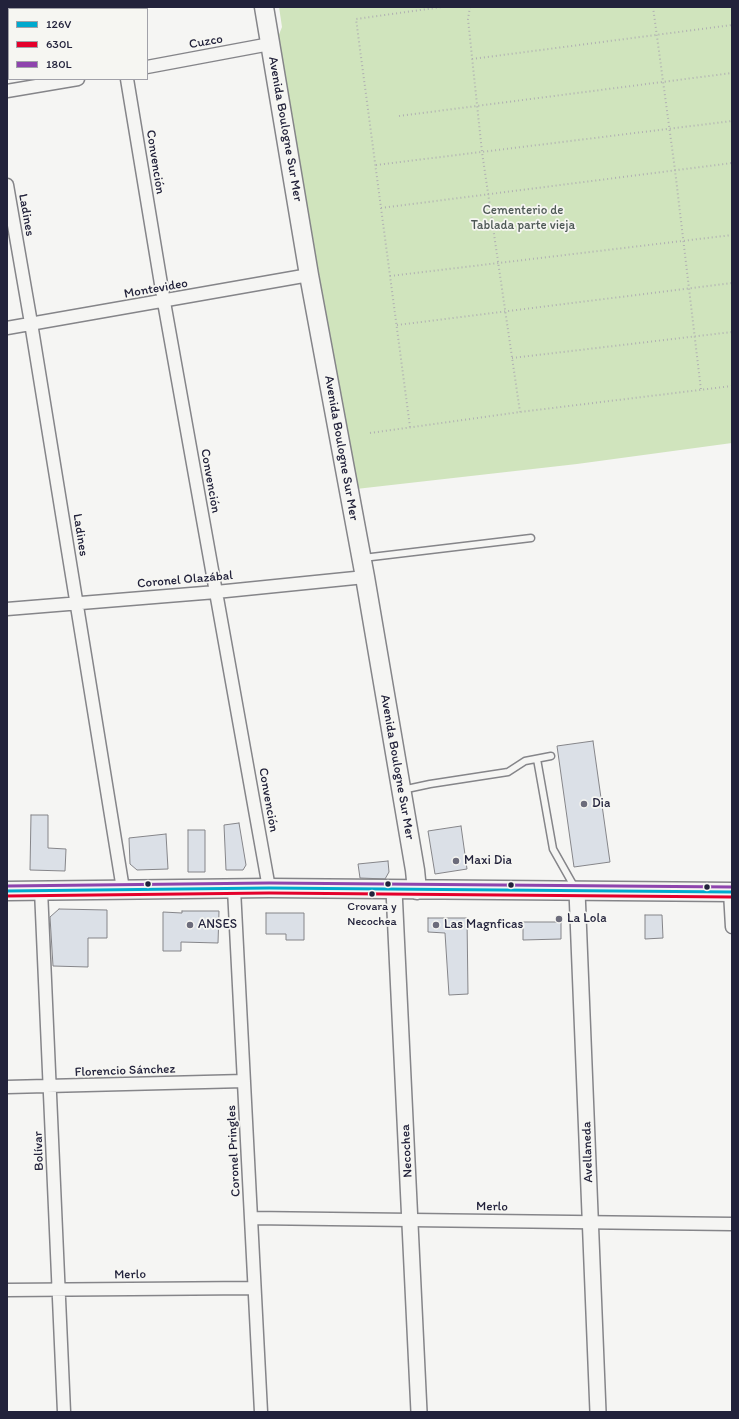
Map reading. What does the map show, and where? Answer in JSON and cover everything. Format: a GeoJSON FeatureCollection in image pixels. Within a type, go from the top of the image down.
{"type":"FeatureCollection","features":[{"type":"Feature","properties":{"kind":"main road","name":"Avenida Boulogne Sur Mer"},"geometry":{"type":"LineString","coordinates":[[264,7],[309,276],[362,558],[400,790],[415,870],[417,890]]}},
{"type":"Feature","properties":{"kind":"main road"},"geometry":{"type":"LineString","coordinates":[[7,891],[124,888],[269,888],[731,892]]}},
{"type":"Feature","properties":{"kind":"street","name":"Cuzco"},"geometry":{"type":"LineString","coordinates":[[148,67],[270,44]]}},
{"type":"Feature","properties":{"kind":"street"},"geometry":{"type":"LineString","coordinates":[[7,91],[72,80]]}},
{"type":"Feature","properties":{"kind":"street","name":"Convención"},"geometry":{"type":"LineString","coordinates":[[127,80],[164,302],[269,888]]}},
{"type":"Feature","properties":{"kind":"street","name":"Ladines"},"geometry":{"type":"LineString","coordinates":[[7,185],[124,888]]}},
{"type":"Feature","properties":{"kind":"street","name":"Montevideo"},"geometry":{"type":"LineString","coordinates":[[7,328],[309,276]]}},
{"type":"Feature","properties":{"kind":"street","name":"Coronel Olazábal"},"geometry":{"type":"LineString","coordinates":[[7,609],[216,592],[365,577]]}},
{"type":"Feature","properties":{"kind":"street","name":"Coronel Pringles"},"geometry":{"type":"LineString","coordinates":[[234,889],[261,1412]]}},
{"type":"Feature","properties":{"kind":"street","name":"Bolívar"},"geometry":{"type":"LineString","coordinates":[[41,890],[51,1088],[64,1412]]}},
{"type":"Feature","properties":{"kind":"street","name":"Necochea"},"geometry":{"type":"LineString","coordinates":[[394,890],[419,1412]]}},
{"type":"Feature","properties":{"kind":"street","name":"Avellaneda"},"geometry":{"type":"LineString","coordinates":[[577,891],[598,1412]]}},
{"type":"Feature","properties":{"kind":"street"},"geometry":{"type":"LineString","coordinates":[[731,892],[732,928]]}},
{"type":"Feature","properties":{"kind":"street","name":"Florencio Sánchez"},"geometry":{"type":"LineString","coordinates":[[7,1087],[51,1088],[244,1081]]}},
{"type":"Feature","properties":{"kind":"street","name":"Merlo"},"geometry":{"type":"LineString","coordinates":[[251,1218],[732,1224]]}},
{"type":"Feature","properties":{"kind":"street","name":"Merlo"},"geometry":{"type":"LineString","coordinates":[[7,1290],[254,1288]]}},
{"type":"Feature","properties":{"kind":"lane"},"geometry":{"type":"LineString","coordinates":[[362,558],[531,538]]}},
{"type":"Feature","properties":{"kind":"lane"},"geometry":{"type":"LineString","coordinates":[[400,790],[508,772],[525,761],[551,756]]}},
{"type":"Feature","properties":{"kind":"lane"},"geometry":{"type":"LineString","coordinates":[[537,759],[553,849],[577,891]]}},
{"type":"Feature","properties":{"kind":"path"},"geometry":{"type":"LineString","coordinates":[[410,427],[356,19],[442,7]]}},
{"type":"Feature","properties":{"kind":"path"},"geometry":{"type":"LineString","coordinates":[[470,7],[468,19],[482,152],[520,412]]}},
{"type":"Feature","properties":{"kind":"path"},"geometry":{"type":"LineString","coordinates":[[653,7],[675,170],[701,390]]}},
{"type":"Feature","properties":{"kind":"path"},"geometry":{"type":"LineString","coordinates":[[472,59],[732,25]]}},
{"type":"Feature","properties":{"kind":"path"},"geometry":{"type":"LineString","coordinates":[[399,116],[732,73]]}},
{"type":"Feature","properties":{"kind":"path"},"geometry":{"type":"LineString","coordinates":[[376,165],[669,130],[732,121]]}},
{"type":"Feature","properties":{"kind":"path"},"geometry":{"type":"LineString","coordinates":[[381,208],[732,163]]}},
{"type":"Feature","properties":{"kind":"path"},"geometry":{"type":"LineString","coordinates":[[390,276],[684,242],[732,235]]}},
{"type":"Feature","properties":{"kind":"path"},"geometry":{"type":"LineString","coordinates":[[397,326],[732,283]]}},
{"type":"Feature","properties":{"kind":"path"},"geometry":{"type":"LineString","coordinates":[[512,358],[732,332]]}},
{"type":"Feature","properties":{"kind":"path"},"geometry":{"type":"LineString","coordinates":[[370,433],[520,412],[732,386]]}},
{"type":"Feature","properties":{"kind":"green space","name":"Cementerio de Tablada parte vieja"},"geometry":{"type":"Polygon","coordinates":[[[279,7],[732,7],[732,443],[577,464],[356,489],[278,37],[282,27],[279,7]]]}},
{"type":"Feature","properties":{"kind":"building","name":"Dia"},"geometry":{"type":"Polygon","coordinates":[[[593,741],[610,862],[574,867],[557,746],[593,741]]]}},
{"type":"Feature","properties":{"kind":"building"},"geometry":{"type":"Polygon","coordinates":[[[31,815],[48,815],[48,848],[66,849],[65,871],[30,870],[31,815]]]}},
{"type":"Feature","properties":{"kind":"building"},"geometry":{"type":"Polygon","coordinates":[[[239,823],[246,865],[243,870],[226,870],[224,825],[239,823]]]}},
{"type":"Feature","properties":{"kind":"building"},"geometry":{"type":"Polygon","coordinates":[[[461,826],[467,869],[435,874],[428,831],[461,826]]]}},
{"type":"Feature","properties":{"kind":"building"},"geometry":{"type":"Polygon","coordinates":[[[188,830],[205,830],[205,872],[188,872],[188,830]]]}},
{"type":"Feature","properties":{"kind":"building"},"geometry":{"type":"Polygon","coordinates":[[[166,834],[168,869],[137,870],[130,864],[129,838],[166,834]]]}},
{"type":"Feature","properties":{"kind":"building"},"geometry":{"type":"Polygon","coordinates":[[[388,861],[389,872],[385,879],[360,878],[358,864],[388,861]]]}},
{"type":"Feature","properties":{"kind":"building"},"geometry":{"type":"Polygon","coordinates":[[[59,909],[107,910],[107,938],[88,938],[88,967],[53,966],[50,917],[59,909]]]}},
{"type":"Feature","properties":{"kind":"building"},"geometry":{"type":"Polygon","coordinates":[[[182,911],[219,911],[218,943],[181,942],[181,951],[163,951],[163,912],[182,913],[182,911]]]}},
{"type":"Feature","properties":{"kind":"building"},"geometry":{"type":"Polygon","coordinates":[[[266,913],[304,913],[304,940],[286,940],[286,934],[266,934],[266,913]]]}},
{"type":"Feature","properties":{"kind":"building"},"geometry":{"type":"Polygon","coordinates":[[[645,915],[662,915],[663,938],[645,939],[645,915]]]}},
{"type":"Feature","properties":{"kind":"building"},"geometry":{"type":"Polygon","coordinates":[[[428,918],[467,918],[468,994],[449,995],[445,933],[428,932],[428,918]]]}},
{"type":"Feature","properties":{"kind":"building"},"geometry":{"type":"Polygon","coordinates":[[[523,922],[561,922],[561,939],[523,940],[523,922]]]}},
{"type":"Feature","properties":{"kind":"transit line","name":"180L"},"geometry":{"type":"LineString","coordinates":[[7,886],[269,883],[732,887]]}},
{"type":"Feature","properties":{"kind":"transit line","name":"126V"},"geometry":{"type":"LineString","coordinates":[[7,891],[269,888],[732,892]]}},
{"type":"Feature","properties":{"kind":"transit line","name":"630L"},"geometry":{"type":"LineString","coordinates":[[7,896],[269,893],[732,897]]}},
{"type":"Feature","properties":{"kind":"place","name":"Dia"},"geometry":{"type":"Point","coordinates":[584,804]}},
{"type":"Feature","properties":{"kind":"place","name":"Maxi Dia"},"geometry":{"type":"Point","coordinates":[456,861]}},
{"type":"Feature","properties":{"kind":"place","name":"Crovara y Necochea"},"geometry":{"type":"Point","coordinates":[372,894]}},
{"type":"Feature","properties":{"kind":"place","name":"La Lola"},"geometry":{"type":"Point","coordinates":[559,919]}},
{"type":"Feature","properties":{"kind":"place","name":"ANSES"},"geometry":{"type":"Point","coordinates":[190,925]}},
{"type":"Feature","properties":{"kind":"place","name":"Las Magnficas"},"geometry":{"type":"Point","coordinates":[436,925]}}]}
